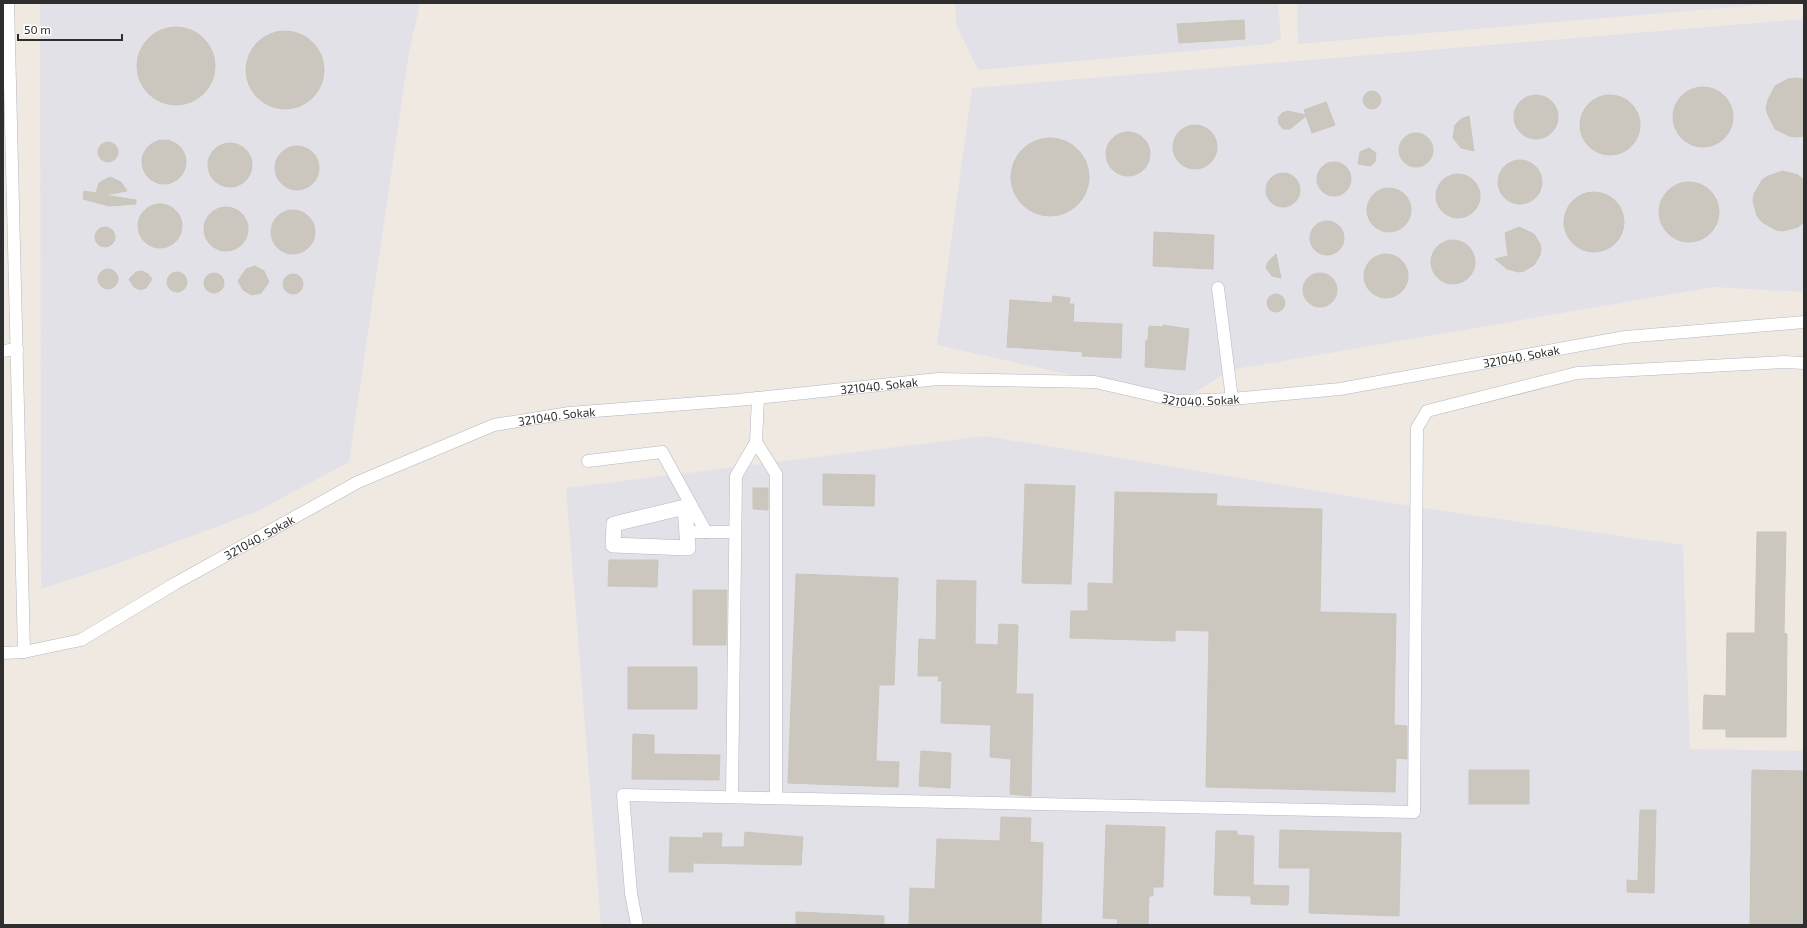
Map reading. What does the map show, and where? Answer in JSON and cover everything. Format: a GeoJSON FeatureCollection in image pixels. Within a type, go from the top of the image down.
{"type":"FeatureCollection","features":[{"type":"Feature","properties":{"kind":"street"},"geometry":{"type":"LineString","coordinates":[[8,3],[24,652]]}},
{"type":"Feature","properties":{"kind":"street"},"geometry":{"type":"LineString","coordinates":[[1218,288],[1232,399]]}},
{"type":"Feature","properties":{"kind":"street","name":"321040. Sokak"},"geometry":{"type":"LineString","coordinates":[[3,653],[24,652],[82,640],[176,583],[358,482],[494,425],[569,413],[758,398],[938,379],[1095,382],[1178,401],[1232,399],[1340,389],[1625,337],[1804,322]]}},
{"type":"Feature","properties":{"kind":"street"},"geometry":{"type":"LineString","coordinates":[[3,351],[17,349]]}},
{"type":"Feature","properties":{"kind":"street"},"geometry":{"type":"LineString","coordinates":[[637,925],[632,893],[623,795],[1414,812],[1417,428],[1427,411],[1577,374],[1784,362],[1804,363]]}},
{"type":"Feature","properties":{"kind":"street"},"geometry":{"type":"LineString","coordinates":[[732,797],[736,476],[756,442],[758,398]]}},
{"type":"Feature","properties":{"kind":"street"},"geometry":{"type":"LineString","coordinates":[[756,442],[776,474],[776,798]]}},
{"type":"Feature","properties":{"kind":"street"},"geometry":{"type":"LineString","coordinates":[[588,461],[662,452],[706,532]]}},
{"type":"Feature","properties":{"kind":"street"},"geometry":{"type":"LineString","coordinates":[[685,507],[687,532],[688,548],[614,545],[614,524],[685,507]]}},
{"type":"Feature","properties":{"kind":"street"},"geometry":{"type":"LineString","coordinates":[[687,532],[735,532]]}},
{"type":"Feature","properties":{"kind":"shaded area"},"geometry":{"type":"Polygon","coordinates":[[[40,3],[420,3],[409,52],[349,462],[256,512],[108,567],[41,589],[40,3]]]}},
{"type":"Feature","properties":{"kind":"shaded area"},"geometry":{"type":"Polygon","coordinates":[[[955,3],[1278,3],[1281,38],[1270,44],[978,70],[956,24],[955,3]]]}},
{"type":"Feature","properties":{"kind":"shaded area"},"geometry":{"type":"Polygon","coordinates":[[[1297,3],[1782,3],[1298,44],[1297,3]]]}},
{"type":"Feature","properties":{"kind":"shaded area"},"geometry":{"type":"Polygon","coordinates":[[[1804,19],[1804,292],[1714,287],[1230,370],[1183,400],[937,345],[972,88],[1804,19]]]}},
{"type":"Feature","properties":{"kind":"shaded area"},"geometry":{"type":"Polygon","coordinates":[[[985,436],[1416,507],[1683,545],[1690,749],[1804,751],[1804,925],[601,925],[566,488],[985,436]]]}},
{"type":"Feature","properties":{"kind":"building"},"geometry":{"type":"Polygon","coordinates":[[[1244,20],[1245,39],[1179,43],[1177,24],[1244,20]]]}},
{"type":"Feature","properties":{"kind":"building"},"geometry":{"type":"Polygon","coordinates":[[[176,27],[191,30],[204,38],[212,51],[215,66],[212,81],[204,94],[191,102],[176,105],[161,102],[148,94],[140,81],[137,66],[140,51],[148,38],[161,30],[176,27]]]}},
{"type":"Feature","properties":{"kind":"building"},"geometry":{"type":"Polygon","coordinates":[[[285,31],[300,34],[313,42],[321,55],[324,70],[321,85],[313,98],[300,106],[285,109],[270,106],[257,98],[249,85],[246,70],[249,55],[257,42],[270,34],[285,31]]]}},
{"type":"Feature","properties":{"kind":"building"},"geometry":{"type":"Polygon","coordinates":[[[1788,79],[1804,79],[1804,136],[1797,137],[1789,136],[1775,129],[1766,108],[1775,86],[1788,79]]]}},
{"type":"Feature","properties":{"kind":"building"},"geometry":{"type":"Polygon","coordinates":[[[1703,87],[1719,92],[1724,96],[1728,101],[1733,117],[1728,133],[1724,138],[1719,142],[1703,147],[1687,142],[1682,138],[1678,133],[1673,117],[1678,101],[1682,96],[1687,92],[1703,87]]]}},
{"type":"Feature","properties":{"kind":"building"},"geometry":{"type":"Polygon","coordinates":[[[1368,91],[1376,91],[1381,96],[1379,107],[1376,109],[1368,109],[1363,104],[1363,96],[1368,91]]]}},
{"type":"Feature","properties":{"kind":"building"},"geometry":{"type":"Polygon","coordinates":[[[1532,95],[1540,95],[1552,101],[1558,113],[1558,121],[1552,133],[1540,139],[1532,139],[1520,133],[1514,121],[1514,113],[1520,101],[1532,95]]]}},
{"type":"Feature","properties":{"kind":"building"},"geometry":{"type":"Polygon","coordinates":[[[1610,95],[1626,100],[1631,104],[1635,109],[1640,125],[1635,141],[1631,146],[1626,150],[1610,155],[1594,150],[1589,146],[1585,141],[1580,125],[1585,109],[1589,104],[1594,100],[1610,95]]]}},
{"type":"Feature","properties":{"kind":"building"},"geometry":{"type":"Polygon","coordinates":[[[1326,102],[1335,125],[1312,133],[1306,116],[1290,129],[1283,129],[1279,124],[1278,118],[1282,113],[1288,111],[1306,115],[1304,110],[1326,102]]]}},
{"type":"Feature","properties":{"kind":"building"},"geometry":{"type":"Polygon","coordinates":[[[1469,116],[1474,151],[1461,148],[1453,138],[1455,125],[1461,119],[1469,116]]]}},
{"type":"Feature","properties":{"kind":"building"},"geometry":{"type":"Polygon","coordinates":[[[1191,125],[1199,125],[1211,131],[1217,143],[1217,151],[1211,163],[1199,169],[1191,169],[1179,163],[1173,151],[1173,143],[1179,131],[1191,125]]]}},
{"type":"Feature","properties":{"kind":"building"},"geometry":{"type":"Polygon","coordinates":[[[1124,132],[1132,132],[1144,138],[1150,150],[1150,158],[1144,170],[1132,176],[1124,176],[1112,170],[1106,158],[1106,150],[1112,138],[1124,132]]]}},
{"type":"Feature","properties":{"kind":"building"},"geometry":{"type":"Polygon","coordinates":[[[1416,133],[1428,138],[1433,150],[1428,162],[1416,167],[1404,162],[1399,150],[1404,138],[1416,133]]]}},
{"type":"Feature","properties":{"kind":"building"},"geometry":{"type":"Polygon","coordinates":[[[1050,138],[1065,141],[1078,149],[1086,162],[1089,177],[1086,192],[1078,205],[1065,213],[1050,216],[1035,213],[1022,205],[1014,192],[1011,177],[1014,162],[1022,149],[1035,141],[1050,138]]]}},
{"type":"Feature","properties":{"kind":"building"},"geometry":{"type":"Polygon","coordinates":[[[160,140],[168,140],[173,141],[180,146],[185,153],[185,171],[180,178],[173,183],[160,184],[152,181],[145,174],[142,166],[142,158],[145,150],[152,143],[160,140]]]}},
{"type":"Feature","properties":{"kind":"building"},"geometry":{"type":"Polygon","coordinates":[[[108,142],[115,145],[118,152],[115,159],[108,162],[101,159],[98,152],[101,145],[108,142]]]}},
{"type":"Feature","properties":{"kind":"building"},"geometry":{"type":"Polygon","coordinates":[[[226,143],[234,143],[239,144],[246,149],[251,156],[251,174],[246,181],[239,186],[226,187],[218,184],[211,177],[208,169],[208,161],[211,153],[218,146],[226,143]]]}},
{"type":"Feature","properties":{"kind":"building"},"geometry":{"type":"Polygon","coordinates":[[[293,146],[301,146],[306,147],[313,152],[318,159],[318,177],[313,184],[306,189],[293,190],[285,187],[278,180],[275,172],[275,164],[278,156],[285,149],[293,146]]]}},
{"type":"Feature","properties":{"kind":"building"},"geometry":{"type":"Polygon","coordinates":[[[1369,148],[1376,153],[1375,162],[1370,166],[1358,164],[1360,152],[1369,148]]]}},
{"type":"Feature","properties":{"kind":"building"},"geometry":{"type":"Polygon","coordinates":[[[1516,160],[1524,160],[1536,166],[1542,178],[1542,186],[1536,198],[1524,204],[1516,204],[1504,198],[1498,186],[1498,178],[1504,166],[1516,160]]]}},
{"type":"Feature","properties":{"kind":"building"},"geometry":{"type":"Polygon","coordinates":[[[1334,162],[1340,163],[1346,167],[1350,173],[1350,185],[1346,191],[1340,195],[1334,196],[1328,195],[1322,191],[1318,185],[1317,179],[1318,173],[1322,167],[1328,163],[1334,162]]]}},
{"type":"Feature","properties":{"kind":"building"},"geometry":{"type":"Polygon","coordinates":[[[1783,171],[1798,175],[1804,180],[1804,222],[1798,227],[1783,231],[1776,230],[1762,222],[1757,216],[1753,201],[1754,194],[1762,180],[1768,176],[1783,171]]]}},
{"type":"Feature","properties":{"kind":"building"},"geometry":{"type":"Polygon","coordinates":[[[1283,173],[1295,178],[1300,190],[1295,202],[1283,207],[1271,202],[1266,190],[1271,178],[1283,173]]]}},
{"type":"Feature","properties":{"kind":"building"},"geometry":{"type":"Polygon","coordinates":[[[1454,174],[1462,174],[1474,180],[1480,192],[1480,200],[1474,212],[1462,218],[1454,218],[1442,212],[1436,200],[1436,192],[1442,180],[1454,174]]]}},
{"type":"Feature","properties":{"kind":"building"},"geometry":{"type":"Polygon","coordinates":[[[110,177],[121,182],[127,191],[104,195],[136,200],[136,204],[109,206],[83,199],[84,191],[96,193],[99,183],[110,177]]]}},
{"type":"Feature","properties":{"kind":"building"},"geometry":{"type":"Polygon","coordinates":[[[1689,182],[1705,187],[1710,191],[1714,196],[1719,212],[1714,228],[1710,233],[1705,237],[1689,242],[1673,237],[1668,233],[1664,228],[1659,212],[1664,196],[1668,191],[1673,187],[1689,182]]]}},
{"type":"Feature","properties":{"kind":"building"},"geometry":{"type":"Polygon","coordinates":[[[1385,188],[1393,188],[1405,194],[1411,206],[1411,214],[1405,226],[1393,232],[1385,232],[1373,226],[1367,214],[1367,206],[1373,194],[1385,188]]]}},
{"type":"Feature","properties":{"kind":"building"},"geometry":{"type":"Polygon","coordinates":[[[1594,192],[1610,197],[1615,201],[1619,206],[1624,222],[1619,238],[1615,243],[1610,247],[1594,252],[1578,247],[1573,243],[1569,238],[1564,222],[1569,206],[1573,201],[1578,197],[1594,192]]]}},
{"type":"Feature","properties":{"kind":"building"},"geometry":{"type":"Polygon","coordinates":[[[156,204],[164,204],[169,205],[176,210],[181,217],[181,235],[176,242],[169,247],[156,248],[148,245],[141,238],[138,230],[138,222],[141,214],[148,207],[156,204]]]}},
{"type":"Feature","properties":{"kind":"building"},"geometry":{"type":"Polygon","coordinates":[[[222,207],[230,207],[235,208],[242,213],[247,220],[247,238],[242,245],[235,250],[222,251],[214,248],[207,241],[204,233],[204,225],[207,217],[214,210],[222,207]]]}},
{"type":"Feature","properties":{"kind":"building"},"geometry":{"type":"Polygon","coordinates":[[[289,210],[297,210],[302,211],[309,216],[314,223],[314,241],[309,248],[302,253],[289,254],[281,251],[274,244],[271,236],[271,228],[274,220],[281,213],[289,210]]]}},
{"type":"Feature","properties":{"kind":"building"},"geometry":{"type":"Polygon","coordinates":[[[1327,221],[1339,226],[1344,238],[1339,250],[1327,255],[1315,250],[1310,238],[1315,226],[1327,221]]]}},
{"type":"Feature","properties":{"kind":"building"},"geometry":{"type":"Polygon","coordinates":[[[105,227],[112,230],[115,237],[112,244],[105,247],[98,244],[95,237],[98,230],[105,227]]]}},
{"type":"Feature","properties":{"kind":"building"},"geometry":{"type":"Polygon","coordinates":[[[1519,227],[1534,234],[1540,244],[1541,250],[1540,255],[1534,265],[1524,271],[1519,272],[1507,269],[1495,259],[1508,256],[1505,233],[1519,227]]]}},
{"type":"Feature","properties":{"kind":"building"},"geometry":{"type":"Polygon","coordinates":[[[1154,232],[1214,235],[1213,269],[1153,266],[1154,232]]]}},
{"type":"Feature","properties":{"kind":"building"},"geometry":{"type":"Polygon","coordinates":[[[1449,240],[1457,240],[1469,246],[1475,258],[1475,266],[1469,278],[1457,284],[1449,284],[1437,278],[1431,266],[1431,258],[1437,246],[1449,240]]]}},
{"type":"Feature","properties":{"kind":"building"},"geometry":{"type":"Polygon","coordinates":[[[1276,254],[1281,278],[1272,276],[1266,268],[1268,262],[1276,254]]]}},
{"type":"Feature","properties":{"kind":"building"},"geometry":{"type":"Polygon","coordinates":[[[1382,254],[1390,254],[1402,260],[1408,272],[1408,280],[1402,292],[1390,298],[1382,298],[1370,292],[1364,280],[1364,272],[1370,260],[1382,254]]]}},
{"type":"Feature","properties":{"kind":"building"},"geometry":{"type":"Polygon","coordinates":[[[255,266],[264,271],[269,282],[261,293],[252,295],[243,290],[238,281],[246,269],[255,266]]]}},
{"type":"Feature","properties":{"kind":"building"},"geometry":{"type":"Polygon","coordinates":[[[108,269],[115,272],[118,279],[115,286],[108,289],[101,286],[98,279],[101,272],[108,269]]]}},
{"type":"Feature","properties":{"kind":"building"},"geometry":{"type":"Polygon","coordinates":[[[142,271],[148,274],[152,279],[146,288],[140,290],[134,287],[129,279],[136,272],[142,271]]]}},
{"type":"Feature","properties":{"kind":"building"},"geometry":{"type":"Polygon","coordinates":[[[177,272],[184,275],[187,282],[184,289],[177,292],[170,289],[167,282],[170,275],[177,272]]]}},
{"type":"Feature","properties":{"kind":"building"},"geometry":{"type":"Polygon","coordinates":[[[214,273],[221,276],[224,283],[221,290],[214,293],[207,290],[204,283],[207,276],[214,273]]]}},
{"type":"Feature","properties":{"kind":"building"},"geometry":{"type":"Polygon","coordinates":[[[1320,273],[1332,278],[1337,290],[1332,302],[1320,307],[1308,302],[1303,290],[1308,278],[1320,273]]]}},
{"type":"Feature","properties":{"kind":"building"},"geometry":{"type":"Polygon","coordinates":[[[293,274],[300,277],[303,284],[300,291],[293,294],[286,291],[283,284],[286,277],[293,274]]]}},
{"type":"Feature","properties":{"kind":"building"},"geometry":{"type":"Polygon","coordinates":[[[1272,294],[1280,294],[1285,299],[1283,310],[1280,312],[1272,312],[1267,307],[1267,299],[1272,294]]]}},
{"type":"Feature","properties":{"kind":"building"},"geometry":{"type":"Polygon","coordinates":[[[1053,296],[1070,298],[1069,304],[1074,304],[1073,322],[1122,324],[1121,358],[1082,356],[1083,352],[1007,347],[1010,300],[1052,303],[1053,296]]]}},
{"type":"Feature","properties":{"kind":"building"},"geometry":{"type":"Polygon","coordinates":[[[1163,325],[1189,329],[1185,370],[1145,367],[1146,340],[1148,340],[1149,326],[1163,327],[1163,325]]]}},
{"type":"Feature","properties":{"kind":"building"},"geometry":{"type":"Polygon","coordinates":[[[823,474],[875,475],[874,506],[823,505],[823,474]]]}},
{"type":"Feature","properties":{"kind":"building"},"geometry":{"type":"Polygon","coordinates":[[[1025,484],[1075,486],[1071,584],[1022,583],[1025,484]]]}},
{"type":"Feature","properties":{"kind":"building"},"geometry":{"type":"Polygon","coordinates":[[[753,488],[768,488],[768,510],[753,509],[753,488]]]}},
{"type":"Feature","properties":{"kind":"building"},"geometry":{"type":"Polygon","coordinates":[[[1115,492],[1217,494],[1216,506],[1322,509],[1320,612],[1396,614],[1394,725],[1407,726],[1407,759],[1396,758],[1395,792],[1206,787],[1209,631],[1175,630],[1175,641],[1070,638],[1071,611],[1088,611],[1088,583],[1113,584],[1115,492]]]}},
{"type":"Feature","properties":{"kind":"building"},"geometry":{"type":"Polygon","coordinates":[[[1757,532],[1786,532],[1784,633],[1787,634],[1786,737],[1726,737],[1726,729],[1703,729],[1704,695],[1726,696],[1727,633],[1755,633],[1757,532]]]}},
{"type":"Feature","properties":{"kind":"building"},"geometry":{"type":"Polygon","coordinates":[[[609,560],[658,560],[657,587],[608,586],[609,560]]]}},
{"type":"Feature","properties":{"kind":"building"},"geometry":{"type":"Polygon","coordinates":[[[796,574],[898,578],[894,685],[879,685],[876,761],[899,762],[898,787],[788,783],[796,574]]]}},
{"type":"Feature","properties":{"kind":"building"},"geometry":{"type":"Polygon","coordinates":[[[937,580],[976,581],[975,644],[998,645],[999,624],[1018,625],[1016,694],[1033,694],[1031,796],[1010,794],[1011,759],[990,757],[991,725],[941,723],[942,681],[938,681],[939,676],[918,676],[919,639],[936,640],[937,580]]]}},
{"type":"Feature","properties":{"kind":"building"},"geometry":{"type":"Polygon","coordinates":[[[693,590],[727,590],[726,645],[693,645],[693,590]]]}},
{"type":"Feature","properties":{"kind":"building"},"geometry":{"type":"Polygon","coordinates":[[[628,667],[697,667],[697,709],[628,709],[628,667]]]}},
{"type":"Feature","properties":{"kind":"building"},"geometry":{"type":"Polygon","coordinates":[[[633,734],[654,735],[654,754],[720,755],[719,780],[632,779],[633,734]]]}},
{"type":"Feature","properties":{"kind":"building"},"geometry":{"type":"Polygon","coordinates":[[[921,751],[951,753],[950,788],[919,786],[921,751]]]}},
{"type":"Feature","properties":{"kind":"building"},"geometry":{"type":"Polygon","coordinates":[[[1469,770],[1529,770],[1529,804],[1469,804],[1469,770]]]}},
{"type":"Feature","properties":{"kind":"building"},"geometry":{"type":"Polygon","coordinates":[[[1752,770],[1804,771],[1804,925],[1750,925],[1752,770]]]}},
{"type":"Feature","properties":{"kind":"building"},"geometry":{"type":"Polygon","coordinates":[[[1640,810],[1656,810],[1654,893],[1627,892],[1627,880],[1638,881],[1640,810]]]}},
{"type":"Feature","properties":{"kind":"building"},"geometry":{"type":"Polygon","coordinates":[[[1001,817],[1031,818],[1030,842],[1043,843],[1041,925],[909,925],[910,888],[935,889],[937,839],[1000,841],[1001,817]]]}},
{"type":"Feature","properties":{"kind":"building"},"geometry":{"type":"Polygon","coordinates":[[[1106,825],[1165,827],[1163,887],[1153,887],[1153,896],[1149,896],[1148,925],[1117,925],[1118,919],[1103,918],[1106,825]]]}},
{"type":"Feature","properties":{"kind":"building"},"geometry":{"type":"Polygon","coordinates":[[[1280,830],[1401,833],[1399,916],[1309,913],[1310,868],[1279,868],[1280,830]]]}},
{"type":"Feature","properties":{"kind":"building"},"geometry":{"type":"Polygon","coordinates":[[[1216,831],[1237,831],[1237,835],[1254,836],[1253,885],[1289,886],[1288,905],[1251,904],[1251,896],[1214,895],[1216,831]]]}},
{"type":"Feature","properties":{"kind":"building"},"geometry":{"type":"Polygon","coordinates":[[[745,832],[803,837],[801,865],[693,863],[693,872],[669,872],[670,837],[703,838],[703,833],[722,833],[721,847],[744,847],[745,832]]]}},
{"type":"Feature","properties":{"kind":"building"},"geometry":{"type":"Polygon","coordinates":[[[796,912],[884,916],[884,925],[796,925],[796,912]]]}}]}
